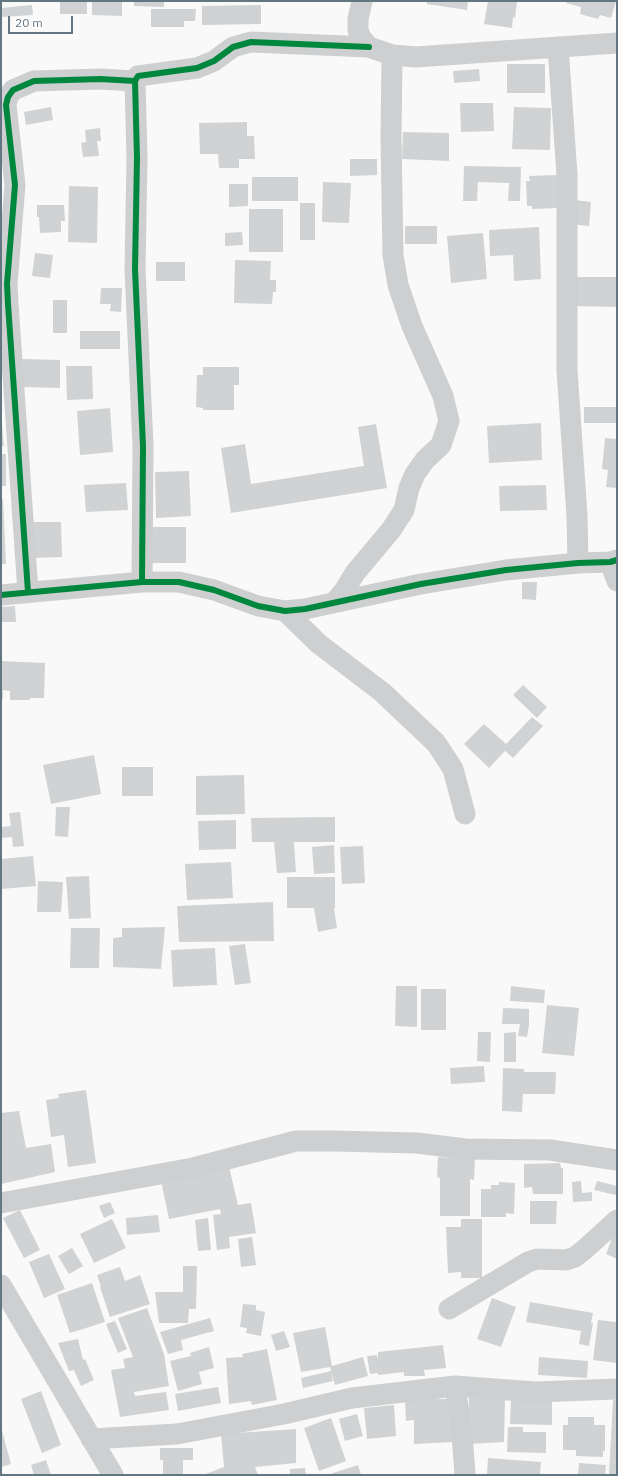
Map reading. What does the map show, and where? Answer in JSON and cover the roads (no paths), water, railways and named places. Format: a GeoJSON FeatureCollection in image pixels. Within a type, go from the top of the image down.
{"type":"FeatureCollection","features":[{"type":"Feature","properties":{"kind":"street"},"geometry":{"type":"LineString","coordinates":[[362,1],[358,19],[358,30],[361,38],[368,47]]}},
{"type":"Feature","properties":{"kind":"street"},"geometry":{"type":"LineString","coordinates":[[142,582],[143,446],[135,269],[137,158],[135,81],[138,76],[197,68],[214,61],[241,44],[251,42],[368,47],[392,55],[416,57],[617,43]]}},
{"type":"Feature","properties":{"kind":"street"},"geometry":{"type":"LineString","coordinates":[[558,47],[567,175],[567,370],[577,516],[578,563]]}},
{"type":"Feature","properties":{"kind":"street"},"geometry":{"type":"LineString","coordinates":[[334,603],[344,591],[355,573],[391,530],[404,510],[409,488],[416,474],[425,460],[441,446],[449,421],[443,396],[412,326],[398,286],[393,255],[391,138],[392,55]]}},
{"type":"Feature","properties":{"kind":"street"},"geometry":{"type":"LineString","coordinates":[[28,592],[7,297],[15,185],[6,105],[8,97],[13,90],[34,81],[100,79],[135,81]]}},
{"type":"Feature","properties":{"kind":"street"},"geometry":{"type":"LineString","coordinates":[[1,595],[142,582],[179,582],[214,590],[258,606],[285,611],[305,609],[420,584],[506,570],[578,563],[615,568]]}},
{"type":"Feature","properties":{"kind":"street"},"geometry":{"type":"LineString","coordinates":[[285,611],[319,644],[382,692],[436,743],[453,769],[465,814]]}},
{"type":"Feature","properties":{"kind":"street"},"geometry":{"type":"LineString","coordinates":[[1,1203],[193,1168],[296,1141],[417,1143],[464,1149],[556,1150],[617,1160]]}},
{"type":"Feature","properties":{"kind":"street"},"geometry":{"type":"LineString","coordinates":[[449,1309],[528,1262],[537,1259],[566,1260],[575,1257],[617,1220]]}},
{"type":"Feature","properties":{"kind":"street"},"geometry":{"type":"LineString","coordinates":[[1,1285],[112,1475]]}},
{"type":"Feature","properties":{"kind":"street"},"geometry":{"type":"LineString","coordinates":[[91,1439],[177,1434],[284,1414],[352,1398],[455,1386],[535,1392],[617,1389]]}},
{"type":"Feature","properties":{"kind":"street"},"geometry":{"type":"LineString","coordinates":[[455,1386],[462,1434],[465,1475]]}}]}
